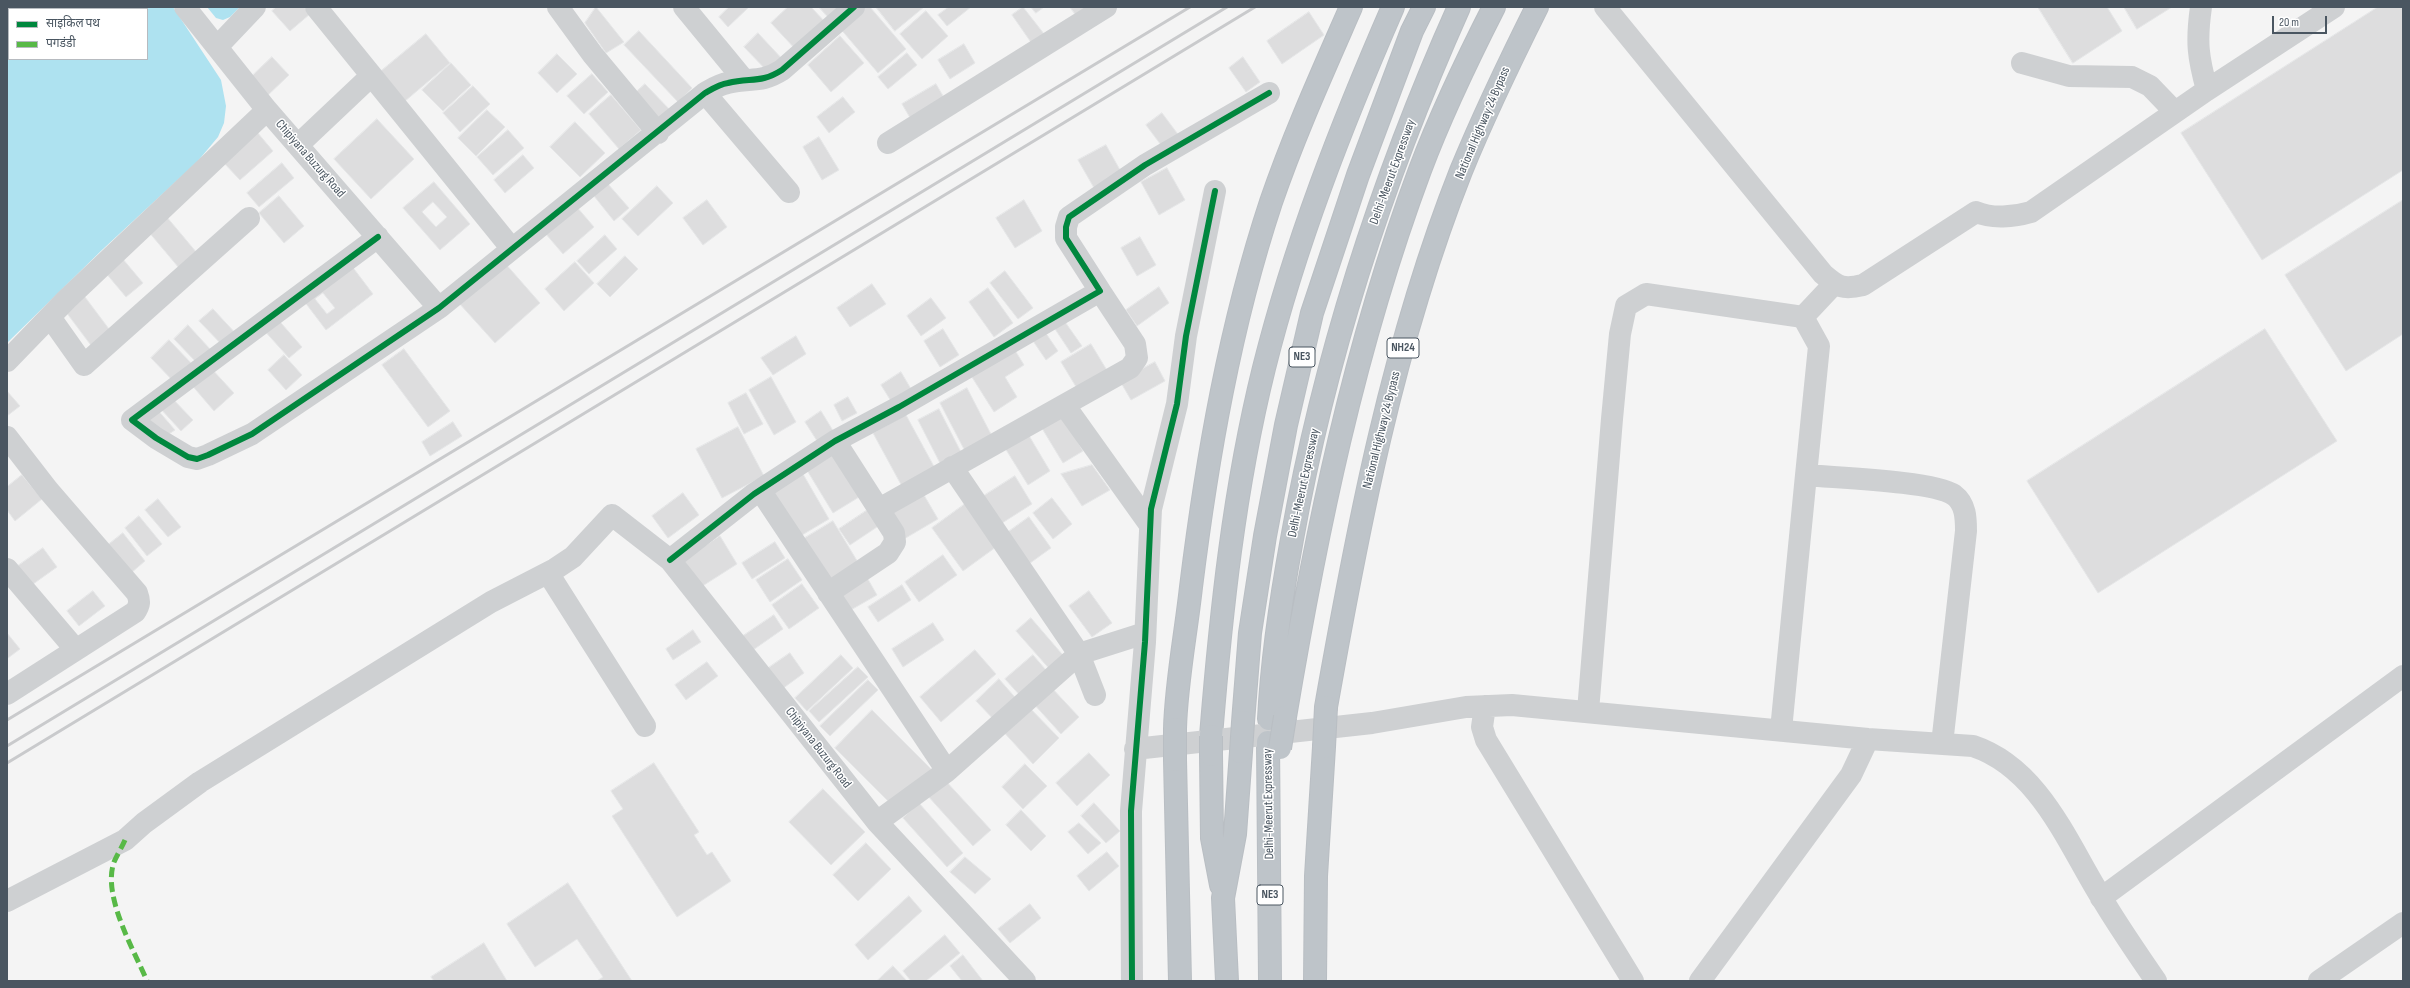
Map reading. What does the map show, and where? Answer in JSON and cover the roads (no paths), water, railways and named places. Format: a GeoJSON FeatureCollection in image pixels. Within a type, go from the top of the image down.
{"type":"FeatureCollection","features":[{"type":"Feature","properties":{"kind":"highway"},"geometry":{"type":"LineString","coordinates":[[1180,981],[1175,840],[1176,729],[1195,553],[1224,384],[1258,247],[1271,202],[1293,140],[1352,7]]}},
{"type":"Feature","properties":{"kind":"highway"},"geometry":{"type":"LineString","coordinates":[[1223,898],[1212,838],[1211,746],[1219,631],[1238,493],[1265,368],[1301,245],[1344,121],[1393,7]]}},
{"type":"Feature","properties":{"kind":"highway","name":"Delhi-Meerut Expressway"},"geometry":{"type":"LineString","coordinates":[[1227,981],[1223,898],[1235,834],[1250,633],[1265,536],[1286,426],[1312,313],[1358,175],[1412,31],[1424,7]]}},
{"type":"Feature","properties":{"kind":"highway","name":"Delhi-Meerut Expressway"},"geometry":{"type":"LineString","coordinates":[[1270,981],[1269,810],[1277,718],[1273,657],[1304,473],[1340,331],[1379,204],[1435,61],[1459,7]]}},
{"type":"Feature","properties":{"kind":"highway"},"geometry":{"type":"LineString","coordinates":[[1277,718],[1301,620],[1331,473],[1364,342],[1394,244],[1421,169],[1451,97],[1494,7]]}},
{"type":"Feature","properties":{"kind":"highway","name":"National Highway 24 Bypass"},"geometry":{"type":"LineString","coordinates":[[1315,981],[1316,876],[1326,707],[1356,540],[1405,341],[1461,173],[1487,111],[1537,7]]}},
{"type":"Feature","properties":{"kind":"street","name":"Chipiyana Buzurg Road"},"geometry":{"type":"LineString","coordinates":[[185,7],[267,110],[439,308]]}},
{"type":"Feature","properties":{"kind":"street"},"geometry":{"type":"LineString","coordinates":[[217,47],[255,7]]}},
{"type":"Feature","properties":{"kind":"street"},"geometry":{"type":"LineString","coordinates":[[316,7],[512,249]]}},
{"type":"Feature","properties":{"kind":"street"},"geometry":{"type":"LineString","coordinates":[[558,7],[593,55],[658,133]]}},
{"type":"Feature","properties":{"kind":"street"},"geometry":{"type":"LineString","coordinates":[[684,7],[744,80]]}},
{"type":"Feature","properties":{"kind":"street"},"geometry":{"type":"LineString","coordinates":[[378,237],[132,420],[188,456],[197,459],[208,456],[252,434],[439,308],[705,94],[727,83],[744,80],[761,80],[782,70],[854,7]]}},
{"type":"Feature","properties":{"kind":"street"},"geometry":{"type":"LineString","coordinates":[[888,143],[1106,7]]}},
{"type":"Feature","properties":{"kind":"street"},"geometry":{"type":"LineString","coordinates":[[1605,7],[1818,268],[1834,284],[1847,289],[1863,285],[1976,212],[1988,215],[2009,216],[2031,212],[2207,90],[2334,7]]}},
{"type":"Feature","properties":{"kind":"street"},"geometry":{"type":"LineString","coordinates":[[2201,7],[2197,34],[2197,52],[2207,90]]}},
{"type":"Feature","properties":{"kind":"street"},"geometry":{"type":"LineString","coordinates":[[2022,63],[2069,76],[2132,77],[2150,86],[2175,112]]}},
{"type":"Feature","properties":{"kind":"street"},"geometry":{"type":"LineString","coordinates":[[298,145],[371,76]]}},
{"type":"Feature","properties":{"kind":"street"},"geometry":{"type":"LineString","coordinates":[[879,509],[952,467],[1065,406],[1130,368],[1137,358],[1135,344],[1066,238],[1066,227],[1069,217],[1145,165],[1269,93]]}},
{"type":"Feature","properties":{"kind":"street"},"geometry":{"type":"LineString","coordinates":[[705,94],[789,192]]}},
{"type":"Feature","properties":{"kind":"street"},"geometry":{"type":"LineString","coordinates":[[7,361],[50,317],[267,110]]}},
{"type":"Feature","properties":{"kind":"street"},"geometry":{"type":"LineString","coordinates":[[1132,981],[1131,810],[1145,632],[1150,525],[1156,486],[1177,404],[1186,336],[1215,191]]}},
{"type":"Feature","properties":{"kind":"street"},"geometry":{"type":"LineString","coordinates":[[50,317],[84,365],[249,218]]}},
{"type":"Feature","properties":{"kind":"street"},"geometry":{"type":"LineString","coordinates":[[1803,317],[1834,284]]}},
{"type":"Feature","properties":{"kind":"street"},"geometry":{"type":"LineString","coordinates":[[670,560],[760,490],[835,440],[899,407],[1100,291]]}},
{"type":"Feature","properties":{"kind":"street"},"geometry":{"type":"LineString","coordinates":[[1588,711],[1612,411],[1620,334],[1626,306],[1646,294],[1803,317]]}},
{"type":"Feature","properties":{"kind":"street"},"geometry":{"type":"LineString","coordinates":[[1780,730],[1819,346],[1803,317]]}},
{"type":"Feature","properties":{"kind":"street"},"geometry":{"type":"LineString","coordinates":[[1065,406],[1150,525]]}},
{"type":"Feature","properties":{"kind":"street"},"geometry":{"type":"LineString","coordinates":[[7,437],[48,490],[137,593],[140,600],[139,606],[135,612],[7,694]]}},
{"type":"Feature","properties":{"kind":"street"},"geometry":{"type":"LineString","coordinates":[[828,593],[888,553],[895,542],[894,533],[835,440]]}},
{"type":"Feature","properties":{"kind":"street"},"geometry":{"type":"LineString","coordinates":[[952,467],[1079,654],[1095,695]]}},
{"type":"Feature","properties":{"kind":"street"},"geometry":{"type":"LineString","coordinates":[[1806,475],[1934,487],[1955,496],[1965,509],[1966,531],[1942,744]]}},
{"type":"Feature","properties":{"kind":"street"},"geometry":{"type":"LineString","coordinates":[[760,490],[947,771]]}},
{"type":"Feature","properties":{"kind":"street","name":"Chipiyana Buzurg Road"},"geometry":{"type":"LineString","coordinates":[[548,573],[573,557],[612,515],[670,560],[877,822],[1025,981]]}},
{"type":"Feature","properties":{"kind":"street"},"geometry":{"type":"LineString","coordinates":[[7,569],[76,650]]}},
{"type":"Feature","properties":{"kind":"street"},"geometry":{"type":"LineString","coordinates":[[7,901],[125,840],[144,823],[200,782],[491,602],[548,573],[645,726]]}},
{"type":"Feature","properties":{"kind":"street"},"geometry":{"type":"LineString","coordinates":[[877,822],[947,771],[1079,654],[1145,632]]}},
{"type":"Feature","properties":{"kind":"street"},"geometry":{"type":"LineString","coordinates":[[2101,898],[2403,676]]}},
{"type":"Feature","properties":{"kind":"street"},"geometry":{"type":"LineString","coordinates":[[1135,749],[1372,723],[1485,706],[1512,705],[1588,711],[1868,739],[1973,746],[1987,751],[2013,767],[2046,805],[2101,898],[2156,981]]}},
{"type":"Feature","properties":{"kind":"street"},"geometry":{"type":"LineString","coordinates":[[1485,706],[1482,727],[1486,740],[1633,981]]}},
{"type":"Feature","properties":{"kind":"street"},"geometry":{"type":"LineString","coordinates":[[1700,981],[1851,775],[1862,755],[1868,739]]}},
{"type":"Feature","properties":{"kind":"street"},"geometry":{"type":"LineString","coordinates":[[2320,981],[2403,924]]}},
{"type":"Feature","properties":{"kind":"water"},"geometry":{"type":"Polygon","coordinates":[[[7,7],[173,7],[221,80],[226,106],[224,123],[218,137],[197,162],[103,249],[7,343],[7,7]]]}},
{"type":"Feature","properties":{"kind":"water"},"geometry":{"type":"Polygon","coordinates":[[[207,7],[240,7],[230,17],[223,20],[216,18],[207,7]]]}},
{"type":"Feature","properties":{"kind":"railway"},"geometry":{"type":"LineString","coordinates":[[7,720],[1190,7]]}},
{"type":"Feature","properties":{"kind":"railway"},"geometry":{"type":"LineString","coordinates":[[7,746],[1227,7]]}},
{"type":"Feature","properties":{"kind":"railway"},"geometry":{"type":"LineString","coordinates":[[7,763],[1255,7]]}}]}
